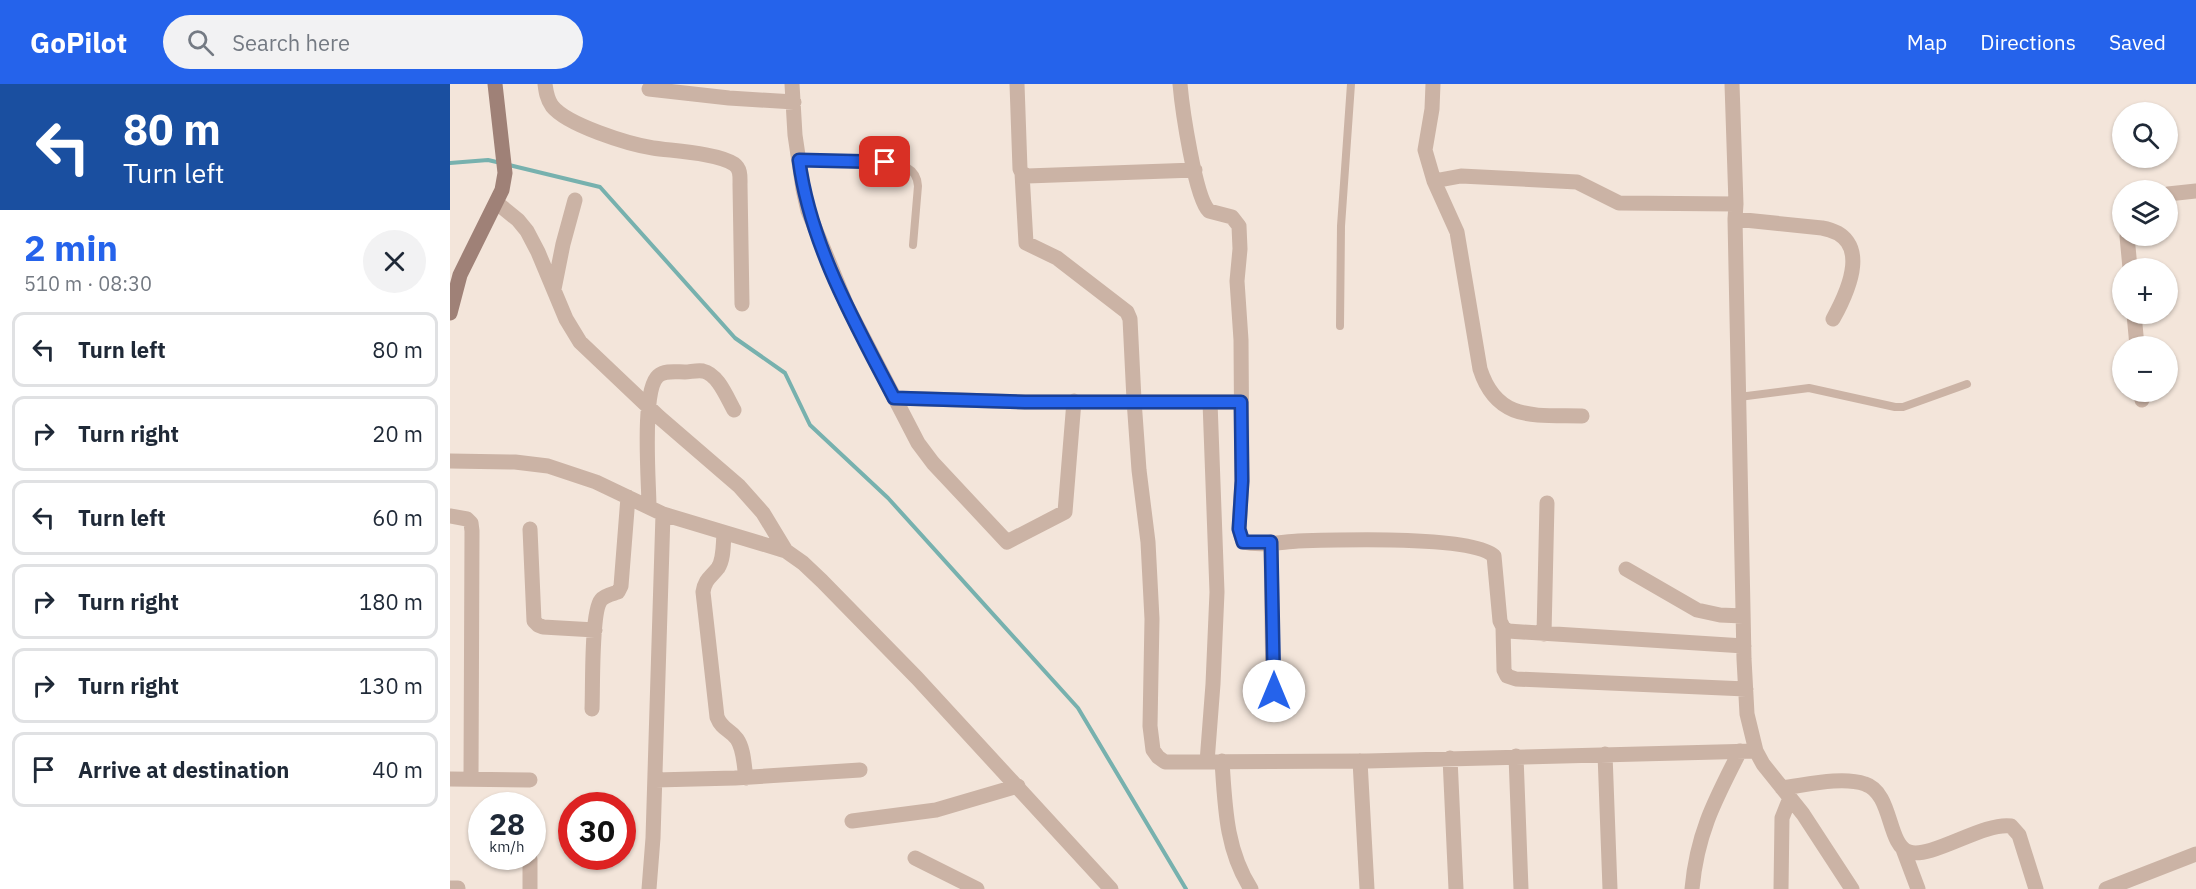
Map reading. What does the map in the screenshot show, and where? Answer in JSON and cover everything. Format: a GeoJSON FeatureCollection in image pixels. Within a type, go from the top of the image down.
{"type":"FeatureCollection","features":[{"type":"Feature","properties":{"kind":"street"},"geometry":{"type":"LineString","coordinates":[[450,313],[460,276],[502,190],[505,173],[495,84]]}},
{"type":"Feature","properties":{"kind":"street"},"geometry":{"type":"LineString","coordinates":[[545,84],[548,100],[553,108],[567,118],[625,141],[650,148],[724,159],[737,166],[740,171],[741,185],[742,304]]}},
{"type":"Feature","properties":{"kind":"street"},"geometry":{"type":"LineString","coordinates":[[792,84],[803,189],[818,237],[847,306],[918,443],[933,463],[1007,542],[1065,512],[1074,401]]}},
{"type":"Feature","properties":{"kind":"street"},"geometry":{"type":"LineString","coordinates":[[1017,84],[1026,243],[1057,258],[1127,312],[1130,319],[1139,470],[1151,586],[1151,741],[1158,758],[1165,762],[1360,761],[1756,751]]}},
{"type":"Feature","properties":{"kind":"street"},"geometry":{"type":"LineString","coordinates":[[1180,84],[1188,139],[1205,207],[1209,211],[1232,217],[1239,226],[1237,296],[1241,340],[1240,537],[1243,542],[1360,540],[1448,543],[1479,548],[1494,556],[1500,621],[1503,627],[1504,670],[1507,676],[1516,679],[1746,689]]}},
{"type":"Feature","properties":{"kind":"street"},"geometry":{"type":"LineString","coordinates":[[1433,84],[1432,110],[1425,150],[1434,181],[1458,232],[1480,369],[1491,394],[1508,407],[1528,414],[1581,416]]}},
{"type":"Feature","properties":{"kind":"street"},"geometry":{"type":"LineString","coordinates":[[1731,84],[1737,204],[1735,219],[1743,616],[1746,689],[1751,736],[1763,764],[1803,814],[1852,889]]}},
{"type":"Feature","properties":{"kind":"street"},"geometry":{"type":"LineString","coordinates":[[649,89],[794,102]]}},
{"type":"Feature","properties":{"kind":"street"},"geometry":{"type":"LineString","coordinates":[[1022,173],[1034,177],[1195,170]]}},
{"type":"Feature","properties":{"kind":"street"},"geometry":{"type":"LineString","coordinates":[[1434,181],[1461,176],[1577,182],[1619,203],[1737,204]]}},
{"type":"Feature","properties":{"kind":"street"},"geometry":{"type":"LineString","coordinates":[[2178,193],[2196,192]]}},
{"type":"Feature","properties":{"kind":"street"},"geometry":{"type":"LineString","coordinates":[[554,289],[575,200]]}},
{"type":"Feature","properties":{"kind":"street"},"geometry":{"type":"LineString","coordinates":[[497,203],[518,219],[527,231],[566,318],[580,342],[739,486],[763,513],[786,551]]}},
{"type":"Feature","properties":{"kind":"street"},"geometry":{"type":"LineString","coordinates":[[1735,219],[1822,228],[1842,235],[1850,249],[1852,269],[1848,291],[1833,319]]}},
{"type":"Feature","properties":{"kind":"street"},"geometry":{"type":"LineString","coordinates":[[649,507],[648,406],[652,385],[660,374],[703,371],[715,379],[734,410]]}},
{"type":"Feature","properties":{"kind":"street"},"geometry":{"type":"LineString","coordinates":[[894,398],[1241,402]]}},
{"type":"Feature","properties":{"kind":"street"},"geometry":{"type":"LineString","coordinates":[[1210,402],[1217,592],[1213,684],[1215,762],[1229,841],[1251,889]]}},
{"type":"Feature","properties":{"kind":"street"},"geometry":{"type":"LineString","coordinates":[[450,461],[515,462],[548,466],[574,473],[663,514],[786,551],[822,581],[917,678],[1111,889]]}},
{"type":"Feature","properties":{"kind":"street"},"geometry":{"type":"LineString","coordinates":[[592,709],[595,617],[604,597],[618,592],[621,586],[628,497]]}},
{"type":"Feature","properties":{"kind":"street"},"geometry":{"type":"LineString","coordinates":[[1544,634],[1547,503]]}},
{"type":"Feature","properties":{"kind":"street"},"geometry":{"type":"LineString","coordinates":[[649,889],[655,780],[663,514]]}},
{"type":"Feature","properties":{"kind":"street"},"geometry":{"type":"LineString","coordinates":[[450,516],[467,519],[471,523],[472,531],[471,779]]}},
{"type":"Feature","properties":{"kind":"street"},"geometry":{"type":"LineString","coordinates":[[530,529],[534,621],[543,627],[595,630]]}},
{"type":"Feature","properties":{"kind":"street"},"geometry":{"type":"LineString","coordinates":[[724,534],[721,560],[718,568],[704,583],[703,592],[717,717],[720,725],[736,738],[740,746],[746,778]]}},
{"type":"Feature","properties":{"kind":"street"},"geometry":{"type":"LineString","coordinates":[[1271,542],[1274,691]]}},
{"type":"Feature","properties":{"kind":"street"},"geometry":{"type":"LineString","coordinates":[[1626,569],[1696,610],[1720,615],[1743,616]]}},
{"type":"Feature","properties":{"kind":"street"},"geometry":{"type":"LineString","coordinates":[[1503,627],[1515,632],[1744,646]]}},
{"type":"Feature","properties":{"kind":"street"},"geometry":{"type":"LineString","coordinates":[[1692,889],[1704,825],[1740,751]]}},
{"type":"Feature","properties":{"kind":"street"},"geometry":{"type":"LineString","coordinates":[[1605,754],[1610,889]]}},
{"type":"Feature","properties":{"kind":"street"},"geometry":{"type":"LineString","coordinates":[[1516,756],[1521,889]]}},
{"type":"Feature","properties":{"kind":"street"},"geometry":{"type":"LineString","coordinates":[[1450,758],[1456,889]]}},
{"type":"Feature","properties":{"kind":"street"},"geometry":{"type":"LineString","coordinates":[[1360,761],[1367,889]]}},
{"type":"Feature","properties":{"kind":"street"},"geometry":{"type":"LineString","coordinates":[[655,780],[746,778],[860,770]]}},
{"type":"Feature","properties":{"kind":"street"},"geometry":{"type":"LineString","coordinates":[[450,779],[530,780]]}},
{"type":"Feature","properties":{"kind":"street"},"geometry":{"type":"LineString","coordinates":[[1786,793],[1828,782],[1858,782],[1869,785],[1882,800],[1918,889]]}},
{"type":"Feature","properties":{"kind":"street"},"geometry":{"type":"LineString","coordinates":[[852,821],[936,810],[1018,786]]}},
{"type":"Feature","properties":{"kind":"street"},"geometry":{"type":"LineString","coordinates":[[1781,889],[1782,818],[1786,793]]}},
{"type":"Feature","properties":{"kind":"street"},"geometry":{"type":"LineString","coordinates":[[1903,849],[1919,852],[1987,829],[2004,825],[2012,826],[2019,835],[2036,889]]}},
{"type":"Feature","properties":{"kind":"street"},"geometry":{"type":"LineString","coordinates":[[2106,889],[2196,854]]}},
{"type":"Feature","properties":{"kind":"street"},"geometry":{"type":"LineString","coordinates":[[915,858],[977,889]]}},
{"type":"Feature","properties":{"kind":"street"},"geometry":{"type":"LineString","coordinates":[[530,870],[530,889]]}},
{"type":"Feature","properties":{"kind":"lane"},"geometry":{"type":"LineString","coordinates":[[1340,326],[1341,226],[1351,84]]}},
{"type":"Feature","properties":{"kind":"lane"},"geometry":{"type":"LineString","coordinates":[[799,160],[885,162],[911,170],[917,178],[918,186],[913,245]]}},
{"type":"Feature","properties":{"kind":"lane"},"geometry":{"type":"LineString","coordinates":[[1739,397],[1809,388],[1903,407],[1967,384]]}},
{"type":"Feature","properties":{"kind":"waterway"},"geometry":{"type":"LineString","coordinates":[[450,163],[488,160],[501,163]]}},
{"type":"Feature","properties":{"kind":"waterway"},"geometry":{"type":"LineString","coordinates":[[509,165],[600,187],[735,338],[785,373],[810,425],[888,498],[1078,708],[1186,889]]}},
{"type":"Feature","properties":{"kind":"route"},"geometry":{"type":"LineString","coordinates":[[885,162],[799,160],[808,211],[818,237],[847,306],[894,398],[1025,402],[1134,400],[1241,402],[1242,481],[1239,529],[1243,542],[1271,542],[1274,691]]}}]}
